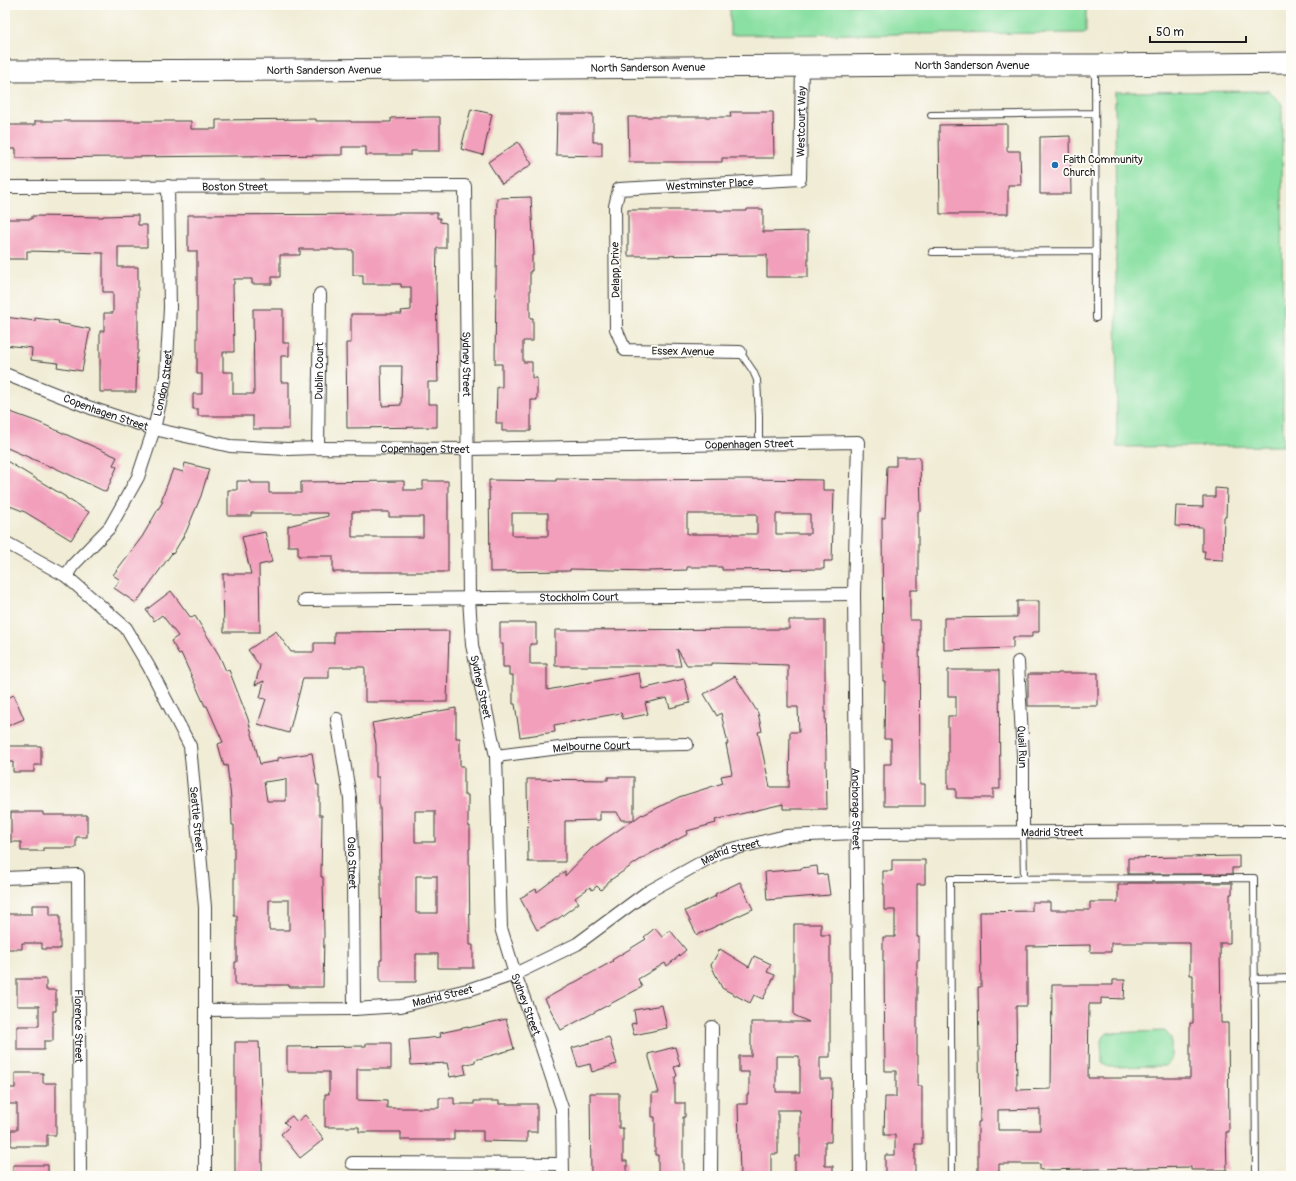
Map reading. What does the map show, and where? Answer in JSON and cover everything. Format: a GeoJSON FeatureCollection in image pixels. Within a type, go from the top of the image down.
{"type":"FeatureCollection","features":[{"type":"Feature","properties":{"kind":"highway","name":"North Sanderson Avenue"},"geometry":{"type":"LineString","coordinates":[[5,71],[1291,63]]}},
{"type":"Feature","properties":{"kind":"street","name":"Westcourt Way"},"geometry":{"type":"LineString","coordinates":[[800,178],[802,65]]}},
{"type":"Feature","properties":{"kind":"street","name":"Westminster Place"},"geometry":{"type":"LineString","coordinates":[[619,189],[800,178]]}},
{"type":"Feature","properties":{"kind":"street","name":"Boston Street"},"geometry":{"type":"LineString","coordinates":[[5,188],[168,186],[465,186]]}},
{"type":"Feature","properties":{"kind":"street","name":"London Street"},"geometry":{"type":"LineString","coordinates":[[66,576],[73,565],[110,527],[138,477],[154,430],[166,376],[170,308],[168,186]]}},
{"type":"Feature","properties":{"kind":"street","name":"Sydney Street"},"geometry":{"type":"LineString","coordinates":[[465,186],[469,598],[472,645],[496,756],[501,928],[515,974],[562,1108],[562,1170]]}},
{"type":"Feature","properties":{"kind":"street","name":"Delapp Drive"},"geometry":{"type":"LineString","coordinates":[[619,189],[615,206],[616,329],[625,350]]}},
{"type":"Feature","properties":{"kind":"street","name":"Dublin Court"},"geometry":{"type":"LineString","coordinates":[[318,448],[320,294]]}},
{"type":"Feature","properties":{"kind":"street","name":"Essex Avenue"},"geometry":{"type":"LineString","coordinates":[[625,350],[740,352]]}},
{"type":"Feature","properties":{"kind":"street","name":"Copenhagen Street"},"geometry":{"type":"LineString","coordinates":[[5,374],[91,408],[154,430],[230,446],[288,449],[468,449],[858,442]]}},
{"type":"Feature","properties":{"kind":"street","name":"Anchorage Street"},"geometry":{"type":"LineString","coordinates":[[858,442],[854,594],[855,833],[860,1176]]}},
{"type":"Feature","properties":{"kind":"street","name":"Seattle Street"},"geometry":{"type":"LineString","coordinates":[[5,542],[66,576],[126,628],[190,746],[205,907],[205,1176]]}},
{"type":"Feature","properties":{"kind":"street","name":"Stockholm Court"},"geometry":{"type":"LineString","coordinates":[[304,600],[854,594]]}},
{"type":"Feature","properties":{"kind":"street","name":"Quail Run"},"geometry":{"type":"LineString","coordinates":[[1018,662],[1023,756],[1024,832]]}},
{"type":"Feature","properties":{"kind":"street","name":"Oslo Street"},"geometry":{"type":"LineString","coordinates":[[337,719],[350,798],[353,880],[354,1009]]}},
{"type":"Feature","properties":{"kind":"street","name":"Melbourne Court"},"geometry":{"type":"LineString","coordinates":[[496,756],[575,746],[687,744]]}},
{"type":"Feature","properties":{"kind":"street","name":"Madrid Street"},"geometry":{"type":"LineString","coordinates":[[205,1010],[354,1009],[401,1006],[471,989],[515,974],[577,944],[646,894],[720,852],[786,836],[855,833],[1291,831]]}},
{"type":"Feature","properties":{"kind":"street","name":"Florence Street"},"geometry":{"type":"LineString","coordinates":[[5,878],[78,875],[80,1176]]}},
{"type":"Feature","properties":{"kind":"street"},"geometry":{"type":"LineString","coordinates":[[712,1027],[712,1176]]}},
{"type":"Feature","properties":{"kind":"street"},"geometry":{"type":"LineString","coordinates":[[352,1163],[562,1170]]}},
{"type":"Feature","properties":{"kind":"lane"},"geometry":{"type":"LineString","coordinates":[[1095,65],[1096,318]]}},
{"type":"Feature","properties":{"kind":"lane"},"geometry":{"type":"LineString","coordinates":[[931,115],[1095,113]]}},
{"type":"Feature","properties":{"kind":"lane"},"geometry":{"type":"LineString","coordinates":[[932,252],[1096,251]]}},
{"type":"Feature","properties":{"kind":"lane"},"geometry":{"type":"LineString","coordinates":[[740,352],[753,371],[757,380],[759,444]]}},
{"type":"Feature","properties":{"kind":"lane"},"geometry":{"type":"LineString","coordinates":[[1024,832],[1024,878]]}},
{"type":"Feature","properties":{"kind":"lane"},"geometry":{"type":"LineString","coordinates":[[952,1176],[950,879],[1024,878],[1254,878],[1256,1176]]}},
{"type":"Feature","properties":{"kind":"lane"},"geometry":{"type":"LineString","coordinates":[[1254,978],[1291,978]]}},
{"type":"Feature","properties":{"kind":"green space"},"geometry":{"type":"Polygon","coordinates":[[[730,5],[1086,5],[1086,33],[730,35],[730,5]]]}},
{"type":"Feature","properties":{"kind":"green space"},"geometry":{"type":"Polygon","coordinates":[[[1269,91],[1282,104],[1283,446],[1117,447],[1115,92],[1269,91]]]}},
{"type":"Feature","properties":{"kind":"green space"},"geometry":{"type":"Polygon","coordinates":[[[1165,1031],[1171,1038],[1171,1060],[1166,1066],[1109,1067],[1102,1062],[1101,1040],[1107,1033],[1165,1031]]]}},
{"type":"Feature","properties":{"kind":"building"},"geometry":{"type":"Polygon","coordinates":[[[471,109],[492,114],[483,155],[461,149],[471,109]]]}},
{"type":"Feature","properties":{"kind":"building"},"geometry":{"type":"Polygon","coordinates":[[[730,112],[773,112],[774,158],[722,158],[722,162],[629,162],[628,117],[731,117],[730,112]]]}},
{"type":"Feature","properties":{"kind":"building"},"geometry":{"type":"Polygon","coordinates":[[[557,114],[593,114],[593,142],[602,142],[602,156],[556,155],[557,114]]]}},
{"type":"Feature","properties":{"kind":"building"},"geometry":{"type":"Polygon","coordinates":[[[440,117],[440,151],[411,151],[411,155],[366,155],[366,147],[342,147],[342,155],[16,158],[16,149],[6,149],[6,125],[35,125],[35,121],[191,121],[191,129],[216,129],[216,120],[316,119],[316,121],[391,122],[391,118],[440,117]]]}},
{"type":"Feature","properties":{"kind":"building"},"geometry":{"type":"Polygon","coordinates":[[[1007,124],[1007,151],[1020,151],[1021,185],[1008,185],[1008,214],[940,214],[939,125],[1007,124]]]}},
{"type":"Feature","properties":{"kind":"building","name":"Faith Community Church"},"geometry":{"type":"Polygon","coordinates":[[[1070,136],[1071,194],[1040,194],[1040,137],[1070,136]]]}},
{"type":"Feature","properties":{"kind":"building"},"geometry":{"type":"Polygon","coordinates":[[[518,142],[532,164],[502,184],[488,162],[518,142]]]}},
{"type":"Feature","properties":{"kind":"building"},"geometry":{"type":"Polygon","coordinates":[[[531,197],[534,255],[532,255],[532,271],[530,271],[530,318],[533,318],[533,341],[523,341],[523,362],[532,362],[532,378],[537,378],[537,400],[531,400],[531,431],[502,431],[502,423],[496,423],[497,387],[502,387],[502,364],[495,364],[497,198],[531,197]]]}},
{"type":"Feature","properties":{"kind":"building"},"geometry":{"type":"Polygon","coordinates":[[[747,209],[763,209],[763,232],[808,231],[808,277],[767,277],[767,255],[628,256],[628,210],[747,211],[747,209]]]}},
{"type":"Feature","properties":{"kind":"building"},"geometry":{"type":"Polygon","coordinates":[[[437,213],[437,218],[440,218],[440,222],[446,223],[446,248],[437,248],[436,287],[438,382],[428,382],[428,404],[437,404],[437,427],[347,428],[346,343],[351,343],[351,314],[402,314],[401,311],[411,310],[411,287],[401,287],[401,284],[363,284],[363,275],[353,275],[353,250],[334,249],[300,249],[300,255],[280,255],[280,277],[272,277],[272,284],[252,284],[252,279],[234,279],[234,352],[223,352],[223,372],[233,372],[233,394],[254,394],[253,309],[283,309],[283,343],[289,343],[289,356],[281,356],[281,382],[289,382],[289,429],[253,429],[253,416],[198,416],[198,409],[193,409],[193,394],[202,394],[202,374],[197,374],[197,251],[188,251],[188,215],[437,213]],[[381,366],[382,406],[401,405],[402,366],[381,366]]]}},
{"type":"Feature","properties":{"kind":"building"},"geometry":{"type":"Polygon","coordinates":[[[138,215],[138,225],[147,225],[147,247],[118,247],[118,267],[138,267],[138,353],[136,392],[100,392],[100,331],[104,331],[104,313],[113,313],[113,292],[103,292],[103,253],[27,251],[27,259],[5,259],[5,219],[32,219],[32,216],[103,217],[138,215]]]}},
{"type":"Feature","properties":{"kind":"building"},"geometry":{"type":"Polygon","coordinates":[[[5,317],[35,321],[35,318],[59,321],[58,323],[90,329],[82,371],[57,367],[58,363],[31,360],[32,348],[5,345],[5,317]]]}},
{"type":"Feature","properties":{"kind":"building"},"geometry":{"type":"Polygon","coordinates":[[[5,410],[38,422],[117,457],[113,465],[117,467],[106,492],[51,466],[5,447],[5,410]]]}},
{"type":"Feature","properties":{"kind":"building"},"geometry":{"type":"Polygon","coordinates":[[[896,457],[920,457],[921,511],[918,511],[918,590],[910,590],[910,620],[919,620],[920,784],[925,784],[925,806],[884,806],[884,764],[891,764],[891,739],[884,739],[885,681],[883,681],[882,518],[885,518],[887,466],[896,466],[896,457]]]}},
{"type":"Feature","properties":{"kind":"building"},"geometry":{"type":"Polygon","coordinates":[[[5,460],[89,512],[71,540],[25,512],[5,504],[5,460]]]}},
{"type":"Feature","properties":{"kind":"building"},"geometry":{"type":"Polygon","coordinates":[[[185,463],[209,469],[201,496],[186,532],[173,554],[172,553],[136,603],[114,588],[120,580],[113,575],[142,537],[163,501],[161,501],[173,469],[183,472],[185,463]]]}},
{"type":"Feature","properties":{"kind":"building"},"geometry":{"type":"Polygon","coordinates":[[[556,479],[823,480],[823,490],[834,490],[832,561],[824,561],[824,569],[722,570],[722,567],[687,567],[687,570],[650,571],[570,569],[570,571],[490,572],[489,480],[556,481],[556,479]],[[512,513],[512,535],[548,536],[548,513],[512,513]],[[687,514],[687,534],[757,534],[757,514],[687,514]],[[776,514],[776,534],[810,534],[810,514],[776,514]]]}},
{"type":"Feature","properties":{"kind":"building"},"geometry":{"type":"Polygon","coordinates":[[[237,481],[269,483],[269,493],[301,493],[301,482],[404,481],[404,490],[423,490],[423,481],[448,481],[448,572],[333,572],[333,556],[298,556],[298,546],[288,546],[288,526],[328,516],[328,513],[251,513],[251,516],[228,516],[228,490],[237,490],[237,481]],[[352,512],[352,537],[423,537],[423,517],[389,517],[389,512],[352,512]]]}},
{"type":"Feature","properties":{"kind":"building"},"geometry":{"type":"Polygon","coordinates":[[[1215,488],[1227,489],[1226,517],[1224,517],[1223,560],[1204,559],[1205,551],[1202,551],[1202,527],[1175,526],[1176,506],[1203,507],[1203,497],[1215,497],[1215,488]]]}},
{"type":"Feature","properties":{"kind":"building"},"geometry":{"type":"Polygon","coordinates":[[[265,532],[272,562],[259,565],[260,632],[224,632],[223,574],[251,574],[242,537],[265,532]]]}},
{"type":"Feature","properties":{"kind":"building"},"geometry":{"type":"Polygon","coordinates":[[[171,591],[191,618],[195,616],[219,655],[226,671],[229,670],[248,719],[260,764],[278,761],[278,758],[312,753],[317,785],[319,785],[319,815],[322,815],[321,877],[323,877],[323,987],[289,987],[289,985],[235,985],[235,962],[237,962],[237,916],[234,916],[234,825],[232,825],[231,798],[227,765],[224,766],[218,744],[223,742],[181,653],[179,654],[171,641],[178,636],[162,615],[154,621],[146,610],[171,591]],[[286,779],[264,782],[267,801],[286,801],[286,779]],[[269,900],[269,930],[289,930],[289,900],[269,900]]]}},
{"type":"Feature","properties":{"kind":"building"},"geometry":{"type":"Polygon","coordinates":[[[1017,601],[1039,601],[1039,632],[1032,632],[1032,637],[1013,637],[1013,648],[944,650],[944,618],[1017,617],[1017,601]]]}},
{"type":"Feature","properties":{"kind":"building"},"geometry":{"type":"Polygon","coordinates":[[[789,620],[825,620],[827,809],[783,809],[783,804],[715,820],[716,823],[687,831],[688,834],[644,857],[609,881],[601,890],[597,886],[592,890],[590,887],[575,898],[579,903],[559,918],[537,930],[520,898],[536,889],[537,892],[565,871],[565,876],[591,849],[633,820],[621,820],[617,812],[600,812],[600,820],[565,821],[565,862],[528,862],[527,779],[608,780],[608,777],[634,777],[634,820],[642,814],[643,815],[679,797],[723,783],[721,776],[732,774],[726,744],[728,744],[721,713],[717,716],[704,694],[735,676],[758,713],[762,731],[758,732],[770,787],[789,787],[790,732],[799,732],[798,707],[788,707],[788,665],[711,663],[711,665],[687,665],[677,649],[681,666],[555,666],[555,630],[789,629],[789,620]]]}},
{"type":"Feature","properties":{"kind":"building"},"geometry":{"type":"Polygon","coordinates":[[[500,623],[536,623],[536,644],[530,644],[530,664],[547,664],[547,690],[639,673],[642,689],[684,679],[690,703],[670,708],[667,698],[645,703],[648,714],[623,719],[621,713],[554,725],[555,732],[520,737],[515,704],[513,704],[513,675],[509,675],[509,667],[503,667],[503,644],[500,644],[500,623]]]}},
{"type":"Feature","properties":{"kind":"building"},"geometry":{"type":"Polygon","coordinates":[[[276,631],[291,652],[314,652],[314,643],[334,643],[334,632],[449,631],[447,702],[365,702],[364,667],[329,667],[329,678],[303,678],[289,733],[258,724],[266,699],[260,698],[264,681],[255,685],[260,666],[248,650],[276,631]]]}},
{"type":"Feature","properties":{"kind":"building"},"geometry":{"type":"Polygon","coordinates":[[[948,670],[999,670],[1000,789],[993,789],[993,798],[956,798],[956,789],[948,789],[948,716],[956,716],[956,696],[948,696],[948,670]]]}},
{"type":"Feature","properties":{"kind":"building"},"geometry":{"type":"Polygon","coordinates":[[[1098,673],[1098,706],[1028,706],[1028,674],[1098,673]]]}},
{"type":"Feature","properties":{"kind":"building"},"geometry":{"type":"Polygon","coordinates":[[[14,695],[24,719],[5,727],[5,699],[14,695]]]}},
{"type":"Feature","properties":{"kind":"building"},"geometry":{"type":"Polygon","coordinates":[[[456,708],[456,738],[460,738],[460,766],[464,766],[464,795],[468,795],[468,826],[470,826],[470,945],[473,945],[473,968],[438,968],[438,954],[416,954],[416,982],[380,982],[380,960],[382,960],[380,805],[379,777],[376,777],[376,744],[372,723],[456,708]],[[415,811],[415,842],[435,842],[435,811],[415,811]],[[416,876],[416,913],[437,913],[437,876],[416,876]]]}},
{"type":"Feature","properties":{"kind":"building"},"geometry":{"type":"Polygon","coordinates":[[[5,746],[41,746],[41,765],[34,765],[34,772],[13,772],[13,762],[5,762],[5,746]]]}},
{"type":"Feature","properties":{"kind":"building"},"geometry":{"type":"Polygon","coordinates":[[[11,812],[43,812],[43,815],[87,815],[87,837],[76,837],[76,848],[43,848],[43,851],[21,851],[21,842],[11,842],[11,812]]]}},
{"type":"Feature","properties":{"kind":"building"},"geometry":{"type":"Polygon","coordinates":[[[1239,856],[1239,868],[1232,868],[1232,874],[1128,874],[1128,858],[1239,856]]]}},
{"type":"Feature","properties":{"kind":"building"},"geometry":{"type":"Polygon","coordinates":[[[892,860],[925,860],[925,884],[917,884],[917,937],[919,937],[919,961],[917,961],[917,1055],[918,1086],[922,1086],[922,1144],[915,1144],[915,1176],[885,1176],[885,1155],[895,1155],[895,1135],[884,1135],[885,1097],[896,1097],[896,1071],[885,1071],[883,961],[883,937],[895,937],[895,910],[884,910],[883,871],[892,871],[892,860]]]}},
{"type":"Feature","properties":{"kind":"building"},"geometry":{"type":"Polygon","coordinates":[[[817,866],[818,875],[827,874],[830,895],[767,900],[765,872],[817,866]]]}},
{"type":"Feature","properties":{"kind":"building"},"geometry":{"type":"Polygon","coordinates":[[[740,882],[753,909],[697,935],[685,911],[740,882]]]}},
{"type":"Feature","properties":{"kind":"building"},"geometry":{"type":"Polygon","coordinates":[[[1128,883],[1232,883],[1232,894],[1230,894],[1230,943],[1220,943],[1221,1023],[1228,1023],[1229,1132],[1226,1132],[1227,1170],[1191,1170],[1191,1167],[1040,1170],[1040,1164],[999,1164],[999,1172],[978,1172],[978,1122],[980,1122],[978,987],[981,987],[980,912],[1032,911],[1032,902],[1050,902],[1050,910],[1090,910],[1090,902],[1118,902],[1118,885],[1128,885],[1128,883]],[[1111,943],[1111,952],[1090,952],[1090,945],[1027,946],[1027,1006],[1016,1006],[1017,1090],[1051,1089],[1052,985],[1113,985],[1113,980],[1125,980],[1124,999],[1101,998],[1101,1004],[1089,1004],[1088,1078],[1190,1078],[1190,1023],[1193,1023],[1193,975],[1190,975],[1190,943],[1111,943]],[[1040,1109],[998,1110],[998,1130],[1040,1130],[1040,1109]]]}},
{"type":"Feature","properties":{"kind":"building"},"geometry":{"type":"Polygon","coordinates":[[[32,905],[50,905],[50,915],[60,915],[60,949],[42,949],[42,943],[22,943],[22,949],[5,949],[5,914],[32,914],[32,905]]]}},
{"type":"Feature","properties":{"kind":"building"},"geometry":{"type":"Polygon","coordinates":[[[794,924],[821,924],[821,935],[830,935],[830,1057],[820,1057],[820,1079],[832,1079],[831,1142],[825,1142],[825,1166],[833,1166],[833,1176],[795,1176],[795,1156],[800,1156],[800,1110],[778,1110],[778,1154],[771,1154],[771,1176],[740,1176],[738,1104],[747,1104],[747,1094],[749,1094],[749,1072],[739,1072],[739,1056],[751,1056],[751,1022],[809,1022],[794,1015],[794,924]],[[776,1056],[776,1092],[800,1092],[799,1056],[776,1056]]]}},
{"type":"Feature","properties":{"kind":"building"},"geometry":{"type":"Polygon","coordinates":[[[655,928],[662,937],[670,930],[686,950],[667,966],[665,963],[638,979],[642,987],[561,1030],[545,999],[613,961],[612,960],[646,939],[644,937],[655,928]]]}},
{"type":"Feature","properties":{"kind":"building"},"geometry":{"type":"Polygon","coordinates":[[[720,949],[749,967],[754,956],[771,964],[767,972],[775,975],[763,999],[754,995],[750,1003],[722,988],[711,965],[720,949]]]}},
{"type":"Feature","properties":{"kind":"building"},"geometry":{"type":"Polygon","coordinates":[[[17,979],[46,979],[46,990],[56,990],[56,1011],[53,1011],[53,1041],[44,1041],[44,1050],[17,1050],[17,1026],[39,1026],[39,1006],[17,1006],[17,979]]]}},
{"type":"Feature","properties":{"kind":"building"},"geometry":{"type":"Polygon","coordinates":[[[662,1005],[667,1028],[634,1035],[631,1024],[636,1023],[634,1010],[662,1005]]]}},
{"type":"Feature","properties":{"kind":"building"},"geometry":{"type":"Polygon","coordinates":[[[506,1019],[514,1049],[475,1060],[475,1062],[464,1065],[466,1074],[450,1077],[447,1063],[411,1065],[409,1040],[441,1037],[440,1033],[506,1019]]]}},
{"type":"Feature","properties":{"kind":"building"},"geometry":{"type":"Polygon","coordinates":[[[609,1037],[617,1064],[592,1072],[590,1064],[578,1067],[572,1048],[609,1037]]]}},
{"type":"Feature","properties":{"kind":"building"},"geometry":{"type":"Polygon","coordinates":[[[235,1042],[259,1042],[262,1115],[262,1176],[235,1176],[235,1042]]]}},
{"type":"Feature","properties":{"kind":"building"},"geometry":{"type":"Polygon","coordinates":[[[366,1043],[391,1043],[391,1069],[357,1069],[357,1100],[387,1101],[387,1108],[439,1108],[439,1098],[454,1098],[454,1104],[474,1104],[474,1101],[499,1101],[499,1104],[537,1104],[537,1132],[527,1132],[527,1142],[483,1141],[483,1131],[454,1131],[454,1140],[401,1140],[401,1132],[359,1132],[359,1127],[325,1127],[325,1094],[329,1094],[329,1072],[287,1072],[287,1047],[366,1046],[366,1043]]]}},
{"type":"Feature","properties":{"kind":"building"},"geometry":{"type":"Polygon","coordinates":[[[675,1047],[680,1065],[674,1067],[677,1076],[675,1077],[675,1103],[685,1103],[685,1117],[683,1117],[684,1176],[658,1176],[658,1155],[655,1155],[655,1117],[652,1117],[652,1093],[659,1093],[648,1054],[675,1047]]]}},
{"type":"Feature","properties":{"kind":"building"},"geometry":{"type":"Polygon","coordinates":[[[15,1073],[43,1073],[43,1083],[56,1083],[56,1135],[47,1135],[47,1146],[11,1146],[11,1130],[17,1130],[17,1104],[5,1104],[5,1088],[15,1088],[15,1073]]]}},
{"type":"Feature","properties":{"kind":"building"},"geometry":{"type":"Polygon","coordinates":[[[590,1093],[619,1093],[619,1128],[623,1128],[623,1161],[627,1161],[627,1176],[591,1176],[590,1093]]]}},
{"type":"Feature","properties":{"kind":"building"},"geometry":{"type":"Polygon","coordinates":[[[305,1115],[324,1139],[300,1158],[281,1134],[289,1127],[284,1122],[292,1116],[297,1122],[305,1115]]]}},
{"type":"Feature","properties":{"kind":"building"},"geometry":{"type":"Polygon","coordinates":[[[13,1165],[48,1165],[48,1176],[13,1176],[13,1165]]]}},
{"type":"Feature","properties":{"kind":"place","name":"Faith Community Church"},"geometry":{"type":"Point","coordinates":[1055,165]}}]}
